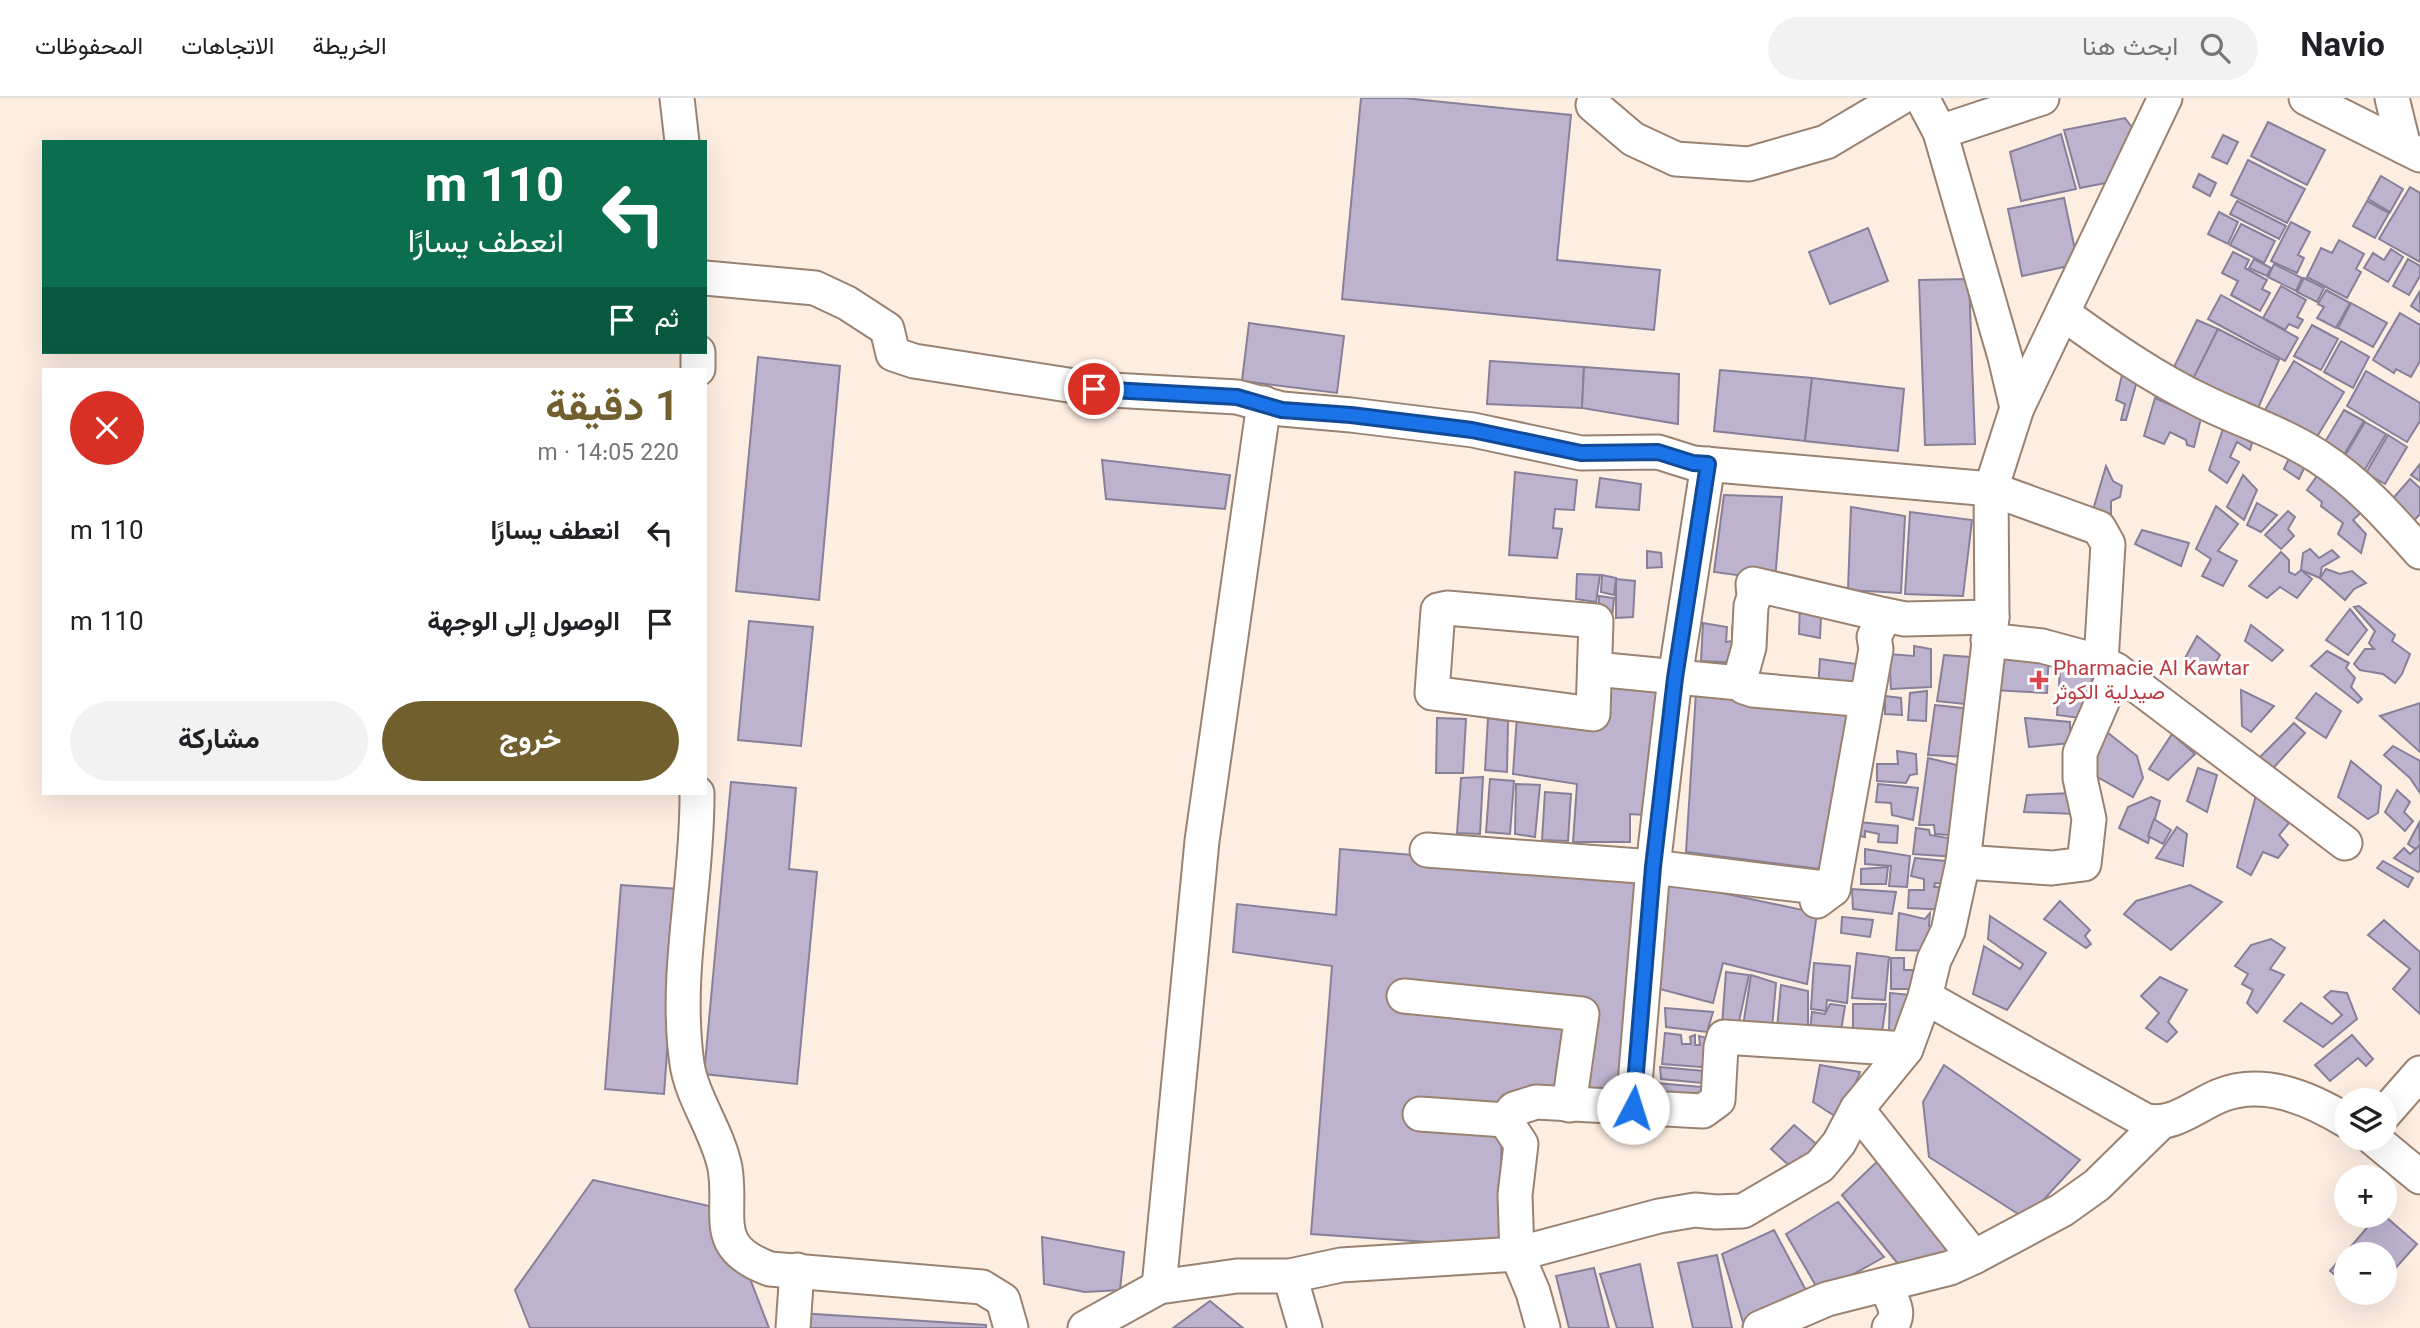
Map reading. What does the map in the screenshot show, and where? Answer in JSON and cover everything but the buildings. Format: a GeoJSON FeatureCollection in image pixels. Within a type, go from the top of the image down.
{"type":"FeatureCollection","features":[{"type":"Feature","properties":{"kind":"street"},"geometry":{"type":"LineString","coordinates":[[677,98],[682,140]]}},
{"type":"Feature","properties":{"kind":"street"},"geometry":{"type":"LineString","coordinates":[[1594,106],[1633,139],[1676,159],[1749,164],[1826,142],[1876,115],[1900,98]]}},
{"type":"Feature","properties":{"kind":"street"},"geometry":{"type":"LineString","coordinates":[[1922,98],[1940,132],[2005,357],[2017,408]]}},
{"type":"Feature","properties":{"kind":"street"},"geometry":{"type":"LineString","coordinates":[[1940,132],[2042,98]]}},
{"type":"Feature","properties":{"kind":"street"},"geometry":{"type":"LineString","coordinates":[[1085,1328],[1159,1287],[1237,1276],[1290,1276],[1341,1265],[1517,1254],[1659,1216],[1695,1210],[1743,1211],[1820,1166],[1839,1143],[1857,1109],[1906,1049],[1925,997],[1934,960],[1948,931],[1963,862],[1990,629],[1991,489],[2017,408],[2165,98]]}},
{"type":"Feature","properties":{"kind":"street"},"geometry":{"type":"LineString","coordinates":[[2306,98],[2412,151]]}},
{"type":"Feature","properties":{"kind":"street"},"geometry":{"type":"LineString","coordinates":[[2392,98],[2412,151]]}},
{"type":"Feature","properties":{"kind":"street"},"geometry":{"type":"LineString","coordinates":[[707,278],[814,288],[847,303],[887,329],[893,354],[914,361],[1094,389],[1237,397],[1282,410],[1351,415],[1472,430],[1581,453],[1658,452],[1693,463],[1991,489],[2099,528],[2108,544],[2108,666],[2080,754],[2080,778],[2089,819],[2084,864],[2052,868],[1963,862]]}},
{"type":"Feature","properties":{"kind":"street"},"geometry":{"type":"LineString","coordinates":[[2064,314],[2123,357],[2192,396],[2264,427],[2320,458],[2372,497],[2420,552]]}},
{"type":"Feature","properties":{"kind":"street"},"geometry":{"type":"LineString","coordinates":[[1159,1287],[1202,841],[1264,403]]}},
{"type":"Feature","properties":{"kind":"street"},"geometry":{"type":"LineString","coordinates":[[1633,1108],[1653,867],[1675,678],[1708,464]]}},
{"type":"Feature","properties":{"kind":"street"},"geometry":{"type":"LineString","coordinates":[[1739,683],[1749,648],[1753,584],[1905,619],[1990,629],[2108,666],[2346,843]]}},
{"type":"Feature","properties":{"kind":"street"},"geometry":{"type":"LineString","coordinates":[[1447,608],[1596,621],[1595,668],[1593,714],[1432,693],[1438,610],[1447,608]]}},
{"type":"Feature","properties":{"kind":"street"},"geometry":{"type":"LineString","coordinates":[[1427,850],[1653,867],[1825,895],[1876,649],[1874,637],[1885,615]]}},
{"type":"Feature","properties":{"kind":"street"},"geometry":{"type":"LineString","coordinates":[[1595,668],[1739,683],[1753,690],[1866,700]]}},
{"type":"Feature","properties":{"kind":"street"},"geometry":{"type":"LineString","coordinates":[[697,795],[698,814],[684,966],[683,1013],[690,1076],[717,1141],[724,1166],[727,1183],[726,1227],[732,1241],[743,1255],[770,1269],[982,1287],[1003,1300],[1011,1328]]}},
{"type":"Feature","properties":{"kind":"street"},"geometry":{"type":"LineString","coordinates":[[1404,996],[1582,1014],[1569,1105]]}},
{"type":"Feature","properties":{"kind":"street"},"geometry":{"type":"LineString","coordinates":[[1925,997],[2137,1117],[2161,1122],[2231,1092],[2256,1089],[2298,1096],[2334,1114]]}},
{"type":"Feature","properties":{"kind":"street"},"geometry":{"type":"LineString","coordinates":[[1506,1121],[1514,1110],[1535,1102],[1703,1111],[1718,1100],[1724,1037],[1906,1049]]}},
{"type":"Feature","properties":{"kind":"street"},"geometry":{"type":"LineString","coordinates":[[2397,1098],[2420,1073]]}},
{"type":"Feature","properties":{"kind":"street"},"geometry":{"type":"LineString","coordinates":[[1857,1109],[1973,1257]]}},
{"type":"Feature","properties":{"kind":"street"},"geometry":{"type":"LineString","coordinates":[[1420,1114],[1506,1121]]}},
{"type":"Feature","properties":{"kind":"street"},"geometry":{"type":"LineString","coordinates":[[1506,1121],[1521,1144],[1515,1195],[1517,1254],[1533,1292],[1543,1328]]}},
{"type":"Feature","properties":{"kind":"street"},"geometry":{"type":"LineString","coordinates":[[1760,1328],[1827,1299],[1950,1268],[1973,1257],[2053,1214],[2096,1185],[2161,1122]]}},
{"type":"Feature","properties":{"kind":"street"},"geometry":{"type":"LineString","coordinates":[[2389,1151],[2420,1177]]}},
{"type":"Feature","properties":{"kind":"street"},"geometry":{"type":"LineString","coordinates":[[793,1328],[797,1270]]}},
{"type":"Feature","properties":{"kind":"street"},"geometry":{"type":"LineString","coordinates":[[1290,1276],[1305,1328]]}},
{"type":"Feature","properties":{"kind":"street"},"geometry":{"type":"LineString","coordinates":[[1885,1285],[1898,1315],[1889,1328]]}},
{"type":"Feature","properties":{"kind":"place","name":"Pharmacie Al Kawtar صيدلية الكوثر"},"geometry":{"type":"Point","coordinates":[2039,680]}},
{"type":"Feature","properties":{"kind":"route"},"geometry":{"type":"LineString","coordinates":[[1094,389],[1237,397],[1282,410],[1351,415],[1472,430],[1581,453],[1658,452],[1693,463],[1708,464],[1675,678],[1653,867],[1633,1108]]}}]}
